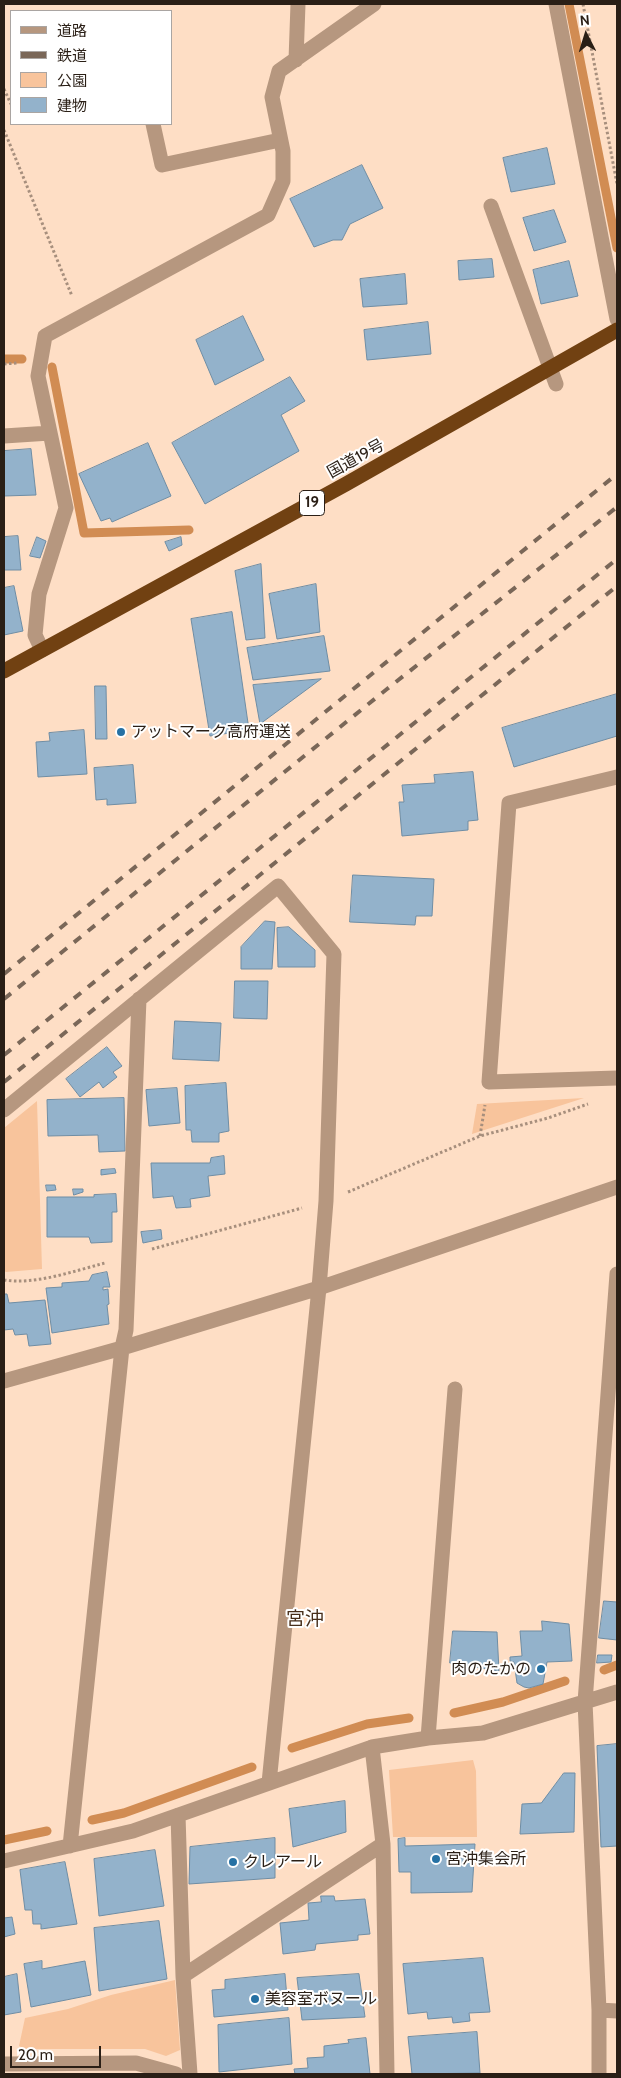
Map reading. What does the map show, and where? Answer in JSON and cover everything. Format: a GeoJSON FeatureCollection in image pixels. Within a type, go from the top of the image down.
{"type":"FeatureCollection","features":[{"type":"Feature","properties":{"kind":"highway","name":"国道19号"},"geometry":{"type":"LineString","coordinates":[[4,671],[346,484],[617,330]]}},
{"type":"Feature","properties":{"kind":"street"},"geometry":{"type":"LineString","coordinates":[[296,60],[298,4]]}},
{"type":"Feature","properties":{"kind":"street"},"geometry":{"type":"LineString","coordinates":[[42,650],[35,635],[40,594],[66,508],[38,376],[45,336],[268,215],[283,181],[283,151],[272,97],[279,71],[374,4]]}},
{"type":"Feature","properties":{"kind":"street"},"geometry":{"type":"LineString","coordinates":[[556,4],[617,319]]}},
{"type":"Feature","properties":{"kind":"street"},"geometry":{"type":"LineString","coordinates":[[152,125],[162,165],[280,140]]}},
{"type":"Feature","properties":{"kind":"street"},"geometry":{"type":"LineString","coordinates":[[491,206],[556,384]]}},
{"type":"Feature","properties":{"kind":"street"},"geometry":{"type":"LineString","coordinates":[[4,436],[50,433]]}},
{"type":"Feature","properties":{"kind":"street"},"geometry":{"type":"LineString","coordinates":[[617,777],[509,803],[489,1082],[617,1078]]}},
{"type":"Feature","properties":{"kind":"street"},"geometry":{"type":"LineString","coordinates":[[4,1110],[278,886],[334,954],[326,1201],[319,1288],[269,1783]]}},
{"type":"Feature","properties":{"kind":"street"},"geometry":{"type":"LineString","coordinates":[[70,1846],[122,1348],[126,1330],[139,999]]}},
{"type":"Feature","properties":{"kind":"street"},"geometry":{"type":"LineString","coordinates":[[4,1381],[122,1348],[319,1288],[617,1187]]}},
{"type":"Feature","properties":{"kind":"street"},"geometry":{"type":"LineString","coordinates":[[600,2074],[599,2010],[585,1702],[617,1274]]}},
{"type":"Feature","properties":{"kind":"street"},"geometry":{"type":"LineString","coordinates":[[428,1738],[456,1389]]}},
{"type":"Feature","properties":{"kind":"street"},"geometry":{"type":"LineString","coordinates":[[4,1861],[133,1831],[372,1747],[428,1738],[483,1733],[617,1692]]}},
{"type":"Feature","properties":{"kind":"street"},"geometry":{"type":"LineString","coordinates":[[372,1747],[383,1844],[388,2074]]}},
{"type":"Feature","properties":{"kind":"street"},"geometry":{"type":"LineString","coordinates":[[178,1815],[183,1976],[190,2074]]}},
{"type":"Feature","properties":{"kind":"street"},"geometry":{"type":"LineString","coordinates":[[183,1976],[383,1844]]}},
{"type":"Feature","properties":{"kind":"street"},"geometry":{"type":"LineString","coordinates":[[599,2010],[617,2012]]}},
{"type":"Feature","properties":{"kind":"street"},"geometry":{"type":"LineString","coordinates":[[4,2064],[136,2063],[176,2074]]}},
{"type":"Feature","properties":{"kind":"path"},"geometry":{"type":"LineString","coordinates":[[583,4],[617,184]]}},
{"type":"Feature","properties":{"kind":"path"},"geometry":{"type":"LineString","coordinates":[[4,89],[10,102]]}},
{"type":"Feature","properties":{"kind":"path"},"geometry":{"type":"LineString","coordinates":[[4,130],[80,317]]}},
{"type":"Feature","properties":{"kind":"path"},"geometry":{"type":"LineString","coordinates":[[480,1136],[489,1082]]}},
{"type":"Feature","properties":{"kind":"path"},"geometry":{"type":"LineString","coordinates":[[4,1280],[12,1281],[58,1276],[326,1201],[410,1168],[480,1136],[548,1118],[591,1103]]}},
{"type":"Feature","properties":{"kind":"green space"},"geometry":{"type":"Polygon","coordinates":[[[584,1098],[472,1134],[477,1104],[584,1098]]]}},
{"type":"Feature","properties":{"kind":"green space"},"geometry":{"type":"Polygon","coordinates":[[[37,1101],[42,1269],[6,1272],[4,1271],[4,1128],[37,1101]]]}},
{"type":"Feature","properties":{"kind":"green space"},"geometry":{"type":"Polygon","coordinates":[[[473,1760],[476,1771],[477,1837],[393,1837],[389,1770],[473,1760]]]}},
{"type":"Feature","properties":{"kind":"green space"},"geometry":{"type":"Polygon","coordinates":[[[175,1980],[180,2050],[166,2056],[145,2049],[25,2049],[19,2046],[25,2018],[68,2009],[111,1995],[175,1980]]]}},
{"type":"Feature","properties":{"kind":"building"},"geometry":{"type":"Polygon","coordinates":[[[547,148],[555,184],[511,192],[503,158],[547,148]]]}},
{"type":"Feature","properties":{"kind":"building"},"geometry":{"type":"Polygon","coordinates":[[[362,165],[383,208],[350,224],[342,240],[333,240],[314,247],[290,199],[362,165]]]}},
{"type":"Feature","properties":{"kind":"building"},"geometry":{"type":"Polygon","coordinates":[[[554,210],[566,242],[534,251],[523,218],[554,210]]]}},
{"type":"Feature","properties":{"kind":"building"},"geometry":{"type":"Polygon","coordinates":[[[492,259],[494,277],[459,280],[458,261],[492,259]]]}},
{"type":"Feature","properties":{"kind":"building"},"geometry":{"type":"Polygon","coordinates":[[[569,261],[578,296],[541,304],[533,270],[569,261]]]}},
{"type":"Feature","properties":{"kind":"building"},"geometry":{"type":"Polygon","coordinates":[[[405,274],[407,304],[363,307],[360,279],[405,274]]]}},
{"type":"Feature","properties":{"kind":"building"},"geometry":{"type":"Polygon","coordinates":[[[243,316],[264,360],[215,385],[196,340],[243,316]]]}},
{"type":"Feature","properties":{"kind":"building"},"geometry":{"type":"Polygon","coordinates":[[[428,322],[431,354],[367,360],[364,330],[428,322]]]}},
{"type":"Feature","properties":{"kind":"building"},"geometry":{"type":"Polygon","coordinates":[[[290,377],[305,401],[281,415],[299,451],[205,504],[172,443],[290,377]]]}},
{"type":"Feature","properties":{"kind":"building"},"geometry":{"type":"Polygon","coordinates":[[[148,443],[171,496],[112,522],[110,518],[101,521],[79,474],[148,443]]]}},
{"type":"Feature","properties":{"kind":"building"},"geometry":{"type":"Polygon","coordinates":[[[31,449],[36,495],[4,496],[4,451],[31,449]]]}},
{"type":"Feature","properties":{"kind":"building"},"geometry":{"type":"Polygon","coordinates":[[[18,536],[21,570],[4,570],[4,537],[18,536]]]}},
{"type":"Feature","properties":{"kind":"building"},"geometry":{"type":"Polygon","coordinates":[[[37,537],[46,541],[40,558],[30,556],[37,537]]]}},
{"type":"Feature","properties":{"kind":"building"},"geometry":{"type":"Polygon","coordinates":[[[181,537],[182,545],[169,551],[165,542],[181,537]]]}},
{"type":"Feature","properties":{"kind":"building"},"geometry":{"type":"Polygon","coordinates":[[[261,564],[265,638],[246,640],[235,571],[261,564]]]}},
{"type":"Feature","properties":{"kind":"building"},"geometry":{"type":"Polygon","coordinates":[[[316,584],[320,632],[277,639],[269,594],[316,584]]]}},
{"type":"Feature","properties":{"kind":"building"},"geometry":{"type":"Polygon","coordinates":[[[14,586],[23,631],[4,635],[4,588],[14,586]]]}},
{"type":"Feature","properties":{"kind":"building"},"geometry":{"type":"Polygon","coordinates":[[[232,612],[249,730],[210,736],[191,619],[232,612]]]}},
{"type":"Feature","properties":{"kind":"building"},"geometry":{"type":"Polygon","coordinates":[[[324,636],[330,671],[253,680],[247,648],[324,636]]]}},
{"type":"Feature","properties":{"kind":"building"},"geometry":{"type":"Polygon","coordinates":[[[321,679],[260,724],[253,685],[321,679]]]}},
{"type":"Feature","properties":{"kind":"building"},"geometry":{"type":"Polygon","coordinates":[[[95,686],[106,686],[107,739],[96,739],[95,686]]]}},
{"type":"Feature","properties":{"kind":"building"},"geometry":{"type":"Polygon","coordinates":[[[617,694],[617,736],[514,767],[502,728],[617,694]]]}},
{"type":"Feature","properties":{"kind":"building"},"geometry":{"type":"Polygon","coordinates":[[[84,730],[87,774],[38,777],[36,742],[50,741],[49,733],[84,730]]]}},
{"type":"Feature","properties":{"kind":"building"},"geometry":{"type":"Polygon","coordinates":[[[133,765],[136,803],[107,805],[107,799],[96,800],[94,768],[133,765]]]}},
{"type":"Feature","properties":{"kind":"building"},"geometry":{"type":"Polygon","coordinates":[[[473,772],[478,820],[468,821],[468,830],[402,836],[399,802],[404,802],[402,785],[435,783],[434,775],[473,772]]]}},
{"type":"Feature","properties":{"kind":"building"},"geometry":{"type":"Polygon","coordinates":[[[353,875],[434,879],[432,916],[416,916],[415,925],[350,922],[353,875]]]}},
{"type":"Feature","properties":{"kind":"building"},"geometry":{"type":"Polygon","coordinates":[[[265,921],[275,922],[272,969],[241,969],[241,947],[265,921]]]}},
{"type":"Feature","properties":{"kind":"building"},"geometry":{"type":"Polygon","coordinates":[[[289,927],[315,950],[315,967],[278,967],[277,928],[289,927]]]}},
{"type":"Feature","properties":{"kind":"building"},"geometry":{"type":"Polygon","coordinates":[[[235,981],[268,981],[267,1019],[234,1018],[235,981]]]}},
{"type":"Feature","properties":{"kind":"building"},"geometry":{"type":"Polygon","coordinates":[[[175,1021],[221,1023],[219,1061],[173,1059],[175,1021]]]}},
{"type":"Feature","properties":{"kind":"building"},"geometry":{"type":"Polygon","coordinates":[[[107,1047],[122,1066],[113,1072],[117,1077],[103,1088],[99,1082],[80,1097],[66,1079],[107,1047]]]}},
{"type":"Feature","properties":{"kind":"building"},"geometry":{"type":"Polygon","coordinates":[[[226,1083],[229,1131],[219,1133],[219,1142],[192,1142],[191,1130],[186,1130],[185,1086],[226,1083]]]}},
{"type":"Feature","properties":{"kind":"building"},"geometry":{"type":"Polygon","coordinates":[[[177,1088],[180,1123],[149,1126],[146,1090],[177,1088]]]}},
{"type":"Feature","properties":{"kind":"building"},"geometry":{"type":"Polygon","coordinates":[[[124,1098],[125,1151],[99,1152],[98,1135],[48,1136],[47,1100],[124,1098]]]}},
{"type":"Feature","properties":{"kind":"building"},"geometry":{"type":"Polygon","coordinates":[[[224,1156],[225,1174],[208,1176],[210,1196],[190,1199],[191,1207],[176,1208],[173,1196],[153,1198],[151,1163],[210,1163],[211,1158],[224,1156]]]}},
{"type":"Feature","properties":{"kind":"building"},"geometry":{"type":"Polygon","coordinates":[[[115,1169],[116,1173],[101,1175],[101,1170],[115,1169]]]}},
{"type":"Feature","properties":{"kind":"building"},"geometry":{"type":"Polygon","coordinates":[[[46,1185],[55,1185],[56,1190],[47,1191],[46,1185]]]}},
{"type":"Feature","properties":{"kind":"building"},"geometry":{"type":"Polygon","coordinates":[[[73,1189],[83,1189],[83,1192],[74,1195],[73,1189]]]}},
{"type":"Feature","properties":{"kind":"building"},"geometry":{"type":"Polygon","coordinates":[[[116,1194],[117,1212],[112,1212],[112,1242],[91,1243],[89,1237],[47,1237],[47,1197],[94,1197],[94,1195],[116,1194]]]}},
{"type":"Feature","properties":{"kind":"building"},"geometry":{"type":"Polygon","coordinates":[[[161,1230],[162,1239],[143,1243],[141,1232],[161,1230]]]}},
{"type":"Feature","properties":{"kind":"building"},"geometry":{"type":"Polygon","coordinates":[[[107,1272],[110,1287],[103,1287],[103,1290],[108,1289],[109,1324],[52,1333],[46,1288],[62,1287],[62,1283],[89,1281],[92,1275],[107,1272]]]}},
{"type":"Feature","properties":{"kind":"building"},"geometry":{"type":"Polygon","coordinates":[[[4,1294],[7,1294],[9,1303],[45,1300],[51,1344],[29,1346],[27,1334],[15,1335],[13,1329],[4,1330],[4,1294]]]}},
{"type":"Feature","properties":{"kind":"building"},"geometry":{"type":"Polygon","coordinates":[[[604,1601],[617,1602],[617,1640],[599,1638],[604,1601]]]}},
{"type":"Feature","properties":{"kind":"building"},"geometry":{"type":"Polygon","coordinates":[[[542,1621],[569,1624],[572,1661],[547,1662],[543,1684],[529,1688],[524,1687],[517,1683],[514,1662],[510,1661],[510,1657],[522,1656],[520,1631],[542,1631],[542,1621]]]}},
{"type":"Feature","properties":{"kind":"building"},"geometry":{"type":"Polygon","coordinates":[[[453,1631],[497,1632],[499,1671],[450,1663],[453,1631]]]}},
{"type":"Feature","properties":{"kind":"building"},"geometry":{"type":"Polygon","coordinates":[[[598,1655],[612,1655],[611,1662],[597,1663],[598,1655]]]}},
{"type":"Feature","properties":{"kind":"building"},"geometry":{"type":"Polygon","coordinates":[[[617,1744],[617,1846],[601,1847],[597,1746],[617,1744]]]}},
{"type":"Feature","properties":{"kind":"building"},"geometry":{"type":"Polygon","coordinates":[[[564,1773],[575,1773],[574,1832],[520,1834],[522,1804],[541,1803],[564,1773]]]}},
{"type":"Feature","properties":{"kind":"building"},"geometry":{"type":"Polygon","coordinates":[[[345,1801],[346,1832],[293,1847],[289,1809],[345,1801]]]}},
{"type":"Feature","properties":{"kind":"building","name":"クレアール"},"geometry":{"type":"Polygon","coordinates":[[[275,1838],[275,1878],[189,1884],[190,1847],[275,1838]]]}},
{"type":"Feature","properties":{"kind":"building","name":"宮沖集会所"},"geometry":{"type":"Polygon","coordinates":[[[405,1838],[405,1846],[475,1844],[472,1892],[411,1893],[411,1872],[399,1872],[398,1839],[405,1838]]]}},
{"type":"Feature","properties":{"kind":"building"},"geometry":{"type":"Polygon","coordinates":[[[155,1850],[164,1906],[99,1916],[94,1859],[155,1850]]]}},
{"type":"Feature","properties":{"kind":"building"},"geometry":{"type":"Polygon","coordinates":[[[65,1862],[77,1924],[41,1929],[41,1924],[33,1924],[32,1910],[25,1910],[20,1870],[65,1862]]]}},
{"type":"Feature","properties":{"kind":"building"},"geometry":{"type":"Polygon","coordinates":[[[321,1896],[334,1896],[335,1901],[365,1899],[370,1934],[358,1935],[358,1940],[316,1944],[315,1950],[283,1954],[280,1923],[309,1920],[308,1903],[321,1902],[321,1896]]]}},
{"type":"Feature","properties":{"kind":"building"},"geometry":{"type":"Polygon","coordinates":[[[12,1917],[15,1934],[4,1937],[4,1918],[12,1917]]]}},
{"type":"Feature","properties":{"kind":"building"},"geometry":{"type":"Polygon","coordinates":[[[159,1921],[167,1979],[99,1991],[94,1928],[159,1921]]]}},
{"type":"Feature","properties":{"kind":"building"},"geometry":{"type":"Polygon","coordinates":[[[483,1958],[490,2012],[469,2013],[470,2021],[453,2023],[452,2017],[428,2019],[427,2012],[408,2014],[403,1964],[483,1958]]]}},
{"type":"Feature","properties":{"kind":"building"},"geometry":{"type":"Polygon","coordinates":[[[42,1961],[42,1969],[85,1961],[91,1995],[31,2007],[24,1964],[42,1961]]]}},
{"type":"Feature","properties":{"kind":"building"},"geometry":{"type":"Polygon","coordinates":[[[17,1974],[21,2012],[4,2015],[4,1977],[17,1974]]]}},
{"type":"Feature","properties":{"kind":"building"},"geometry":{"type":"Polygon","coordinates":[[[285,1974],[288,2010],[214,2017],[212,1990],[225,1989],[225,1980],[285,1974]]]}},
{"type":"Feature","properties":{"kind":"building"},"geometry":{"type":"Polygon","coordinates":[[[359,1974],[365,2017],[302,2020],[297,1978],[359,1974]]]}},
{"type":"Feature","properties":{"kind":"building"},"geometry":{"type":"Polygon","coordinates":[[[289,2018],[292,2064],[219,2072],[218,2025],[289,2018]]]}},
{"type":"Feature","properties":{"kind":"building"},"geometry":{"type":"Polygon","coordinates":[[[477,2032],[480,2073],[412,2074],[408,2037],[477,2032]]]}},
{"type":"Feature","properties":{"kind":"building"},"geometry":{"type":"Polygon","coordinates":[[[366,2038],[370,2074],[295,2074],[294,2069],[308,2068],[307,2058],[324,2057],[324,2046],[349,2043],[348,2040],[366,2038]]]}},
{"type":"Feature","properties":{"kind":"waterway"},"geometry":{"type":"LineString","coordinates":[[569,4],[617,248]]}},
{"type":"Feature","properties":{"kind":"waterway"},"geometry":{"type":"LineString","coordinates":[[4,359],[22,359]]}},
{"type":"Feature","properties":{"kind":"waterway"},"geometry":{"type":"LineString","coordinates":[[52,367],[84,533],[189,530]]}},
{"type":"Feature","properties":{"kind":"waterway"},"geometry":{"type":"LineString","coordinates":[[604,1670],[617,1665]]}},
{"type":"Feature","properties":{"kind":"waterway"},"geometry":{"type":"LineString","coordinates":[[454,1713],[503,1702],[565,1681]]}},
{"type":"Feature","properties":{"kind":"waterway"},"geometry":{"type":"LineString","coordinates":[[292,1748],[367,1724],[409,1718]]}},
{"type":"Feature","properties":{"kind":"waterway"},"geometry":{"type":"LineString","coordinates":[[92,1820],[124,1813],[252,1767]]}},
{"type":"Feature","properties":{"kind":"waterway"},"geometry":{"type":"LineString","coordinates":[[4,1840],[47,1831]]}},
{"type":"Feature","properties":{"kind":"railway"},"geometry":{"type":"LineString","coordinates":[[4,974],[617,474]]}},
{"type":"Feature","properties":{"kind":"railway"},"geometry":{"type":"LineString","coordinates":[[4,999],[387,689],[617,507]]}},
{"type":"Feature","properties":{"kind":"railway"},"geometry":{"type":"LineString","coordinates":[[4,1055],[617,559]]}},
{"type":"Feature","properties":{"kind":"railway"},"geometry":{"type":"LineString","coordinates":[[4,1082],[617,586]]}},
{"type":"Feature","properties":{"kind":"place","name":"アットマーク高府運送"},"geometry":{"type":"Point","coordinates":[121,732]}},
{"type":"Feature","properties":{"kind":"place","name":"肉のたかの"},"geometry":{"type":"Point","coordinates":[541,1669]}},
{"type":"Feature","properties":{"kind":"place","name":"宮沖集会所"},"geometry":{"type":"Point","coordinates":[436,1859]}},
{"type":"Feature","properties":{"kind":"place","name":"クレアール"},"geometry":{"type":"Point","coordinates":[233,1862]}},
{"type":"Feature","properties":{"kind":"place","name":"美容室ボヌール"},"geometry":{"type":"Point","coordinates":[255,1999]}},
{"type":"Feature","properties":{"kind":"district","name":"宮沖"},"geometry":{"type":"Point","coordinates":[305,1619]}}]}
